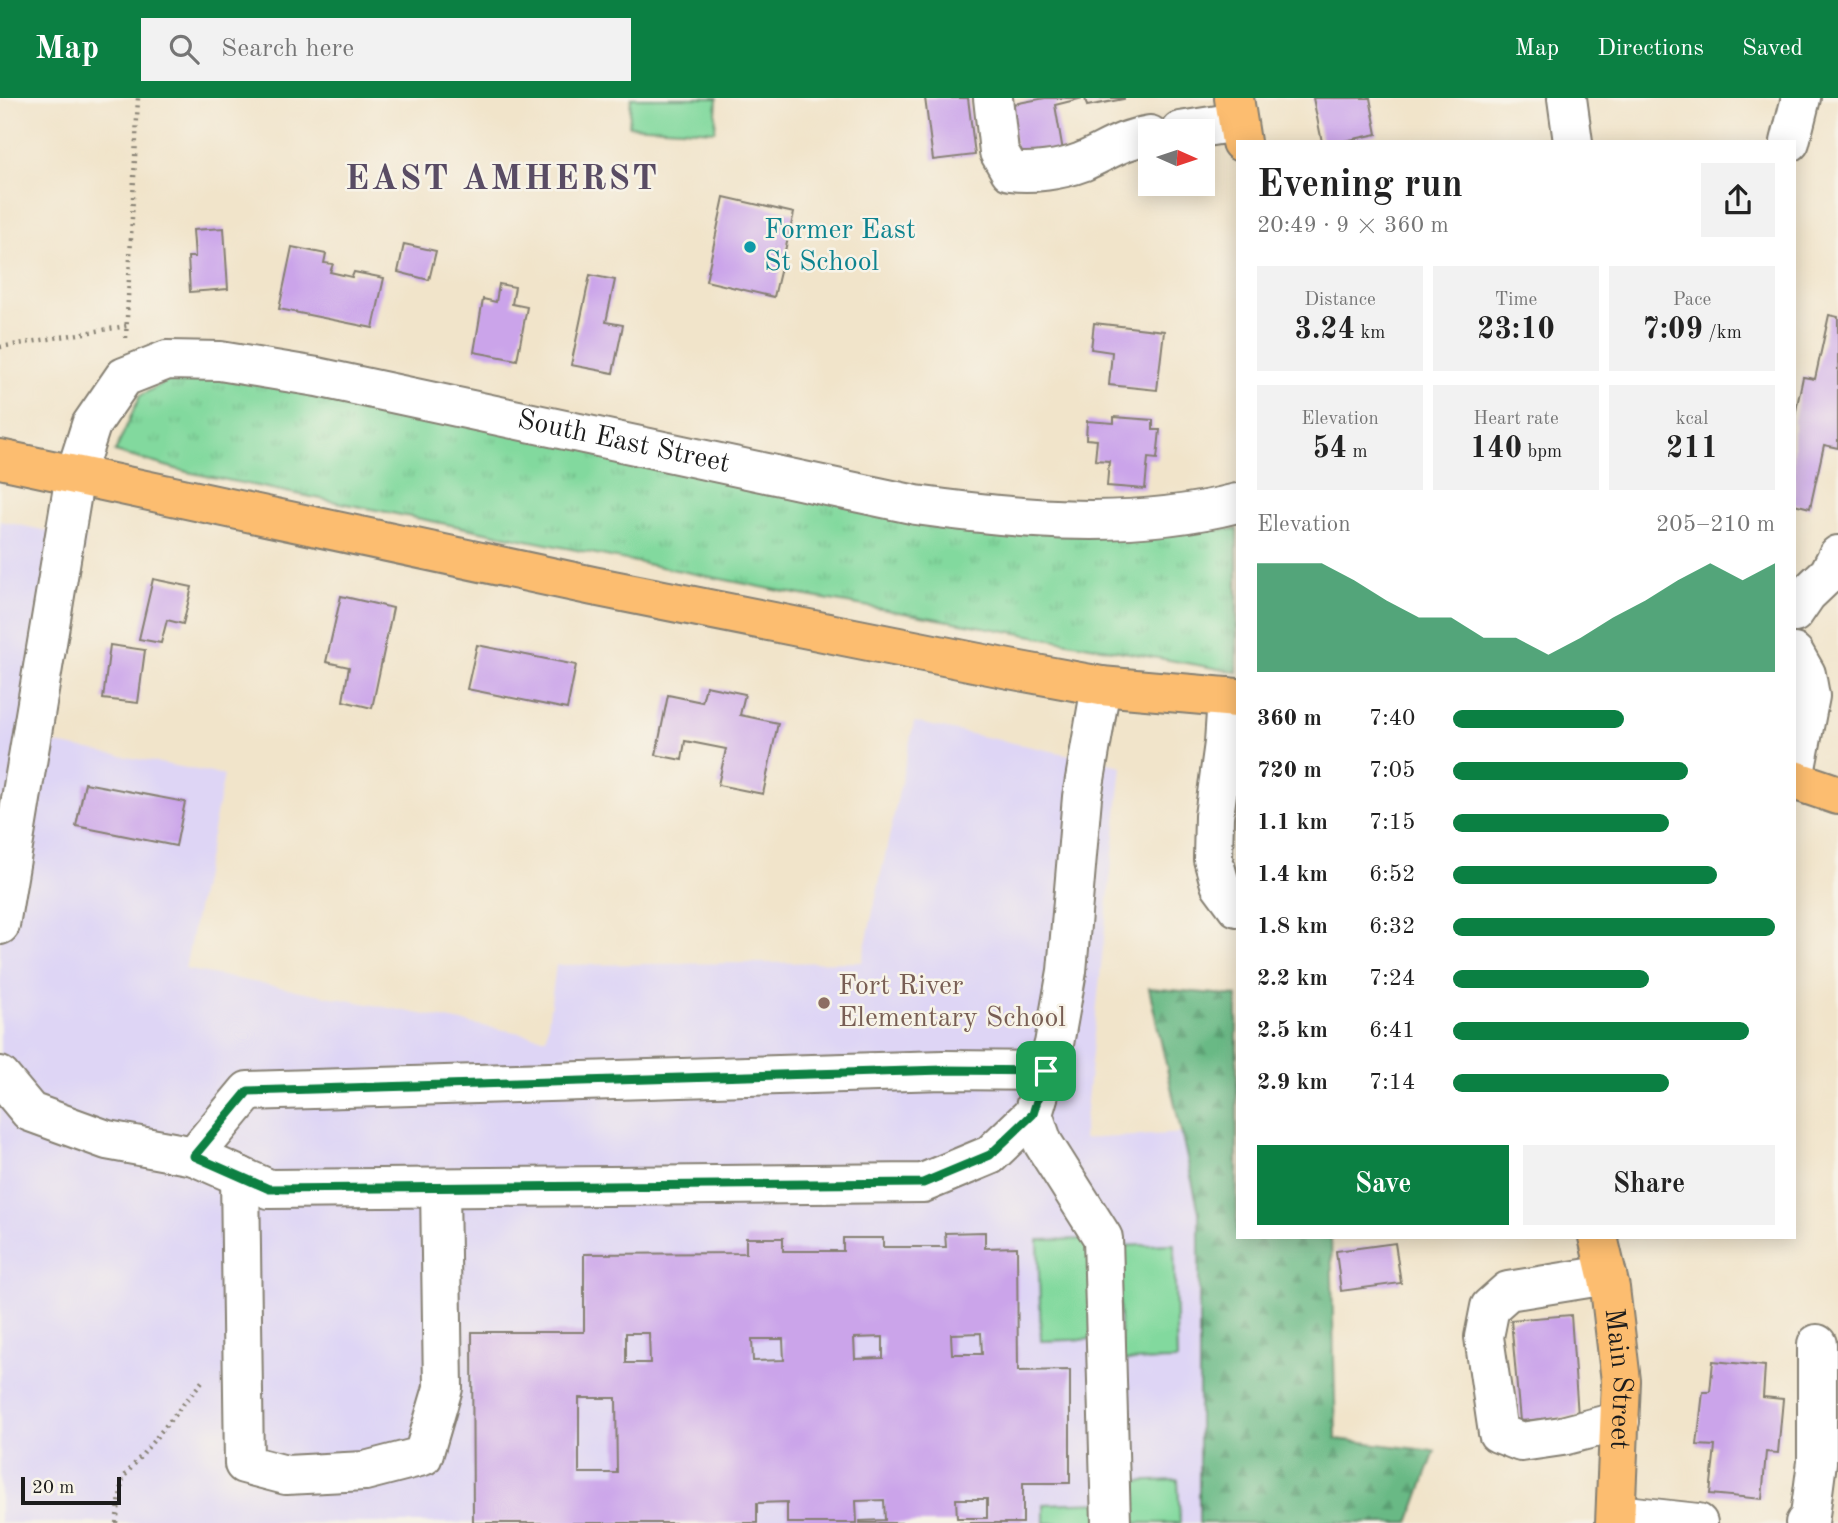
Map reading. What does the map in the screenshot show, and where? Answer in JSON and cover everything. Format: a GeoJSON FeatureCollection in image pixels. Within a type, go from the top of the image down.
{"type":"FeatureCollection","features":[{"type":"Feature","properties":{"kind":"main road"},"geometry":{"type":"LineString","coordinates":[[0,459],[593,586],[1101,686],[1232,697]]}},
{"type":"Feature","properties":{"kind":"main road"},"geometry":{"type":"LineString","coordinates":[[1796,780],[1838,795]]}},
{"type":"Feature","properties":{"kind":"main road","name":"Main Street"},"geometry":{"type":"LineString","coordinates":[[1598,1239],[1607,1275],[1621,1381],[1616,1519]]}},
{"type":"Feature","properties":{"kind":"street"},"geometry":{"type":"LineString","coordinates":[[993,98],[999,152],[1010,171],[1027,173],[1080,163],[1130,138],[1138,137]]}},
{"type":"Feature","properties":{"kind":"street"},"geometry":{"type":"LineString","coordinates":[[1567,98],[1573,140]]}},
{"type":"Feature","properties":{"kind":"street"},"geometry":{"type":"LineString","coordinates":[[1790,140],[1801,98]]}},
{"type":"Feature","properties":{"kind":"street"},"geometry":{"type":"LineString","coordinates":[[1215,125],[1237,121]]}},
{"type":"Feature","properties":{"kind":"street","name":"South East Street"},"geometry":{"type":"LineString","coordinates":[[124,377],[167,360],[232,363],[317,377],[916,505],[981,514],[1081,521],[1167,516],[1236,503]]}},
{"type":"Feature","properties":{"kind":"street"},"geometry":{"type":"LineString","coordinates":[[0,925],[75,475],[91,425],[124,377]]}},
{"type":"Feature","properties":{"kind":"street"},"geometry":{"type":"LineString","coordinates":[[1796,610],[1807,594],[1829,573],[1838,555]]}},
{"type":"Feature","properties":{"kind":"street"},"geometry":{"type":"LineString","coordinates":[[1796,656],[1806,674],[1810,695],[1796,768]]}},
{"type":"Feature","properties":{"kind":"street"},"geometry":{"type":"LineString","coordinates":[[0,1076],[30,1112],[107,1140],[194,1156],[269,1189],[923,1183],[990,1155],[1033,1114],[1054,1044],[1067,971],[1082,797],[1101,686]]}},
{"type":"Feature","properties":{"kind":"street"},"geometry":{"type":"LineString","coordinates":[[1232,697],[1214,816],[1213,859],[1220,884],[1236,906]]}},
{"type":"Feature","properties":{"kind":"street"},"geometry":{"type":"LineString","coordinates":[[194,1156],[248,1091],[943,1070],[1046,1071]]}},
{"type":"Feature","properties":{"kind":"street"},"geometry":{"type":"LineString","coordinates":[[1033,1114],[1043,1143],[1103,1238],[1111,1523]]}},
{"type":"Feature","properties":{"kind":"street"},"geometry":{"type":"LineString","coordinates":[[240,1176],[244,1464],[286,1475],[365,1471],[423,1456],[443,1388],[440,1188]]}},
{"type":"Feature","properties":{"kind":"street"},"geometry":{"type":"LineString","coordinates":[[1607,1275],[1508,1291],[1490,1307],[1484,1337],[1498,1433],[1521,1442],[1562,1436],[1620,1421]]}},
{"type":"Feature","properties":{"kind":"street"},"geometry":{"type":"LineString","coordinates":[[1805,1523],[1809,1522],[1817,1462],[1817,1344]]}},
{"type":"Feature","properties":{"kind":"street"},"geometry":{"type":"LineString","coordinates":[[1616,1519],[1698,1523]]}},
{"type":"Feature","properties":{"kind":"path"},"geometry":{"type":"LineString","coordinates":[[124,377],[138,98]]}},
{"type":"Feature","properties":{"kind":"path"},"geometry":{"type":"LineString","coordinates":[[0,347],[127,326]]}},
{"type":"Feature","properties":{"kind":"path"},"geometry":{"type":"LineString","coordinates":[[116,1523],[123,1478],[204,1380]]}},
{"type":"Feature","properties":{"kind":"shaded area","name":"Fort River Elementary School"},"geometry":{"type":"Polygon","coordinates":[[[0,521],[86,539],[51,743],[224,775],[185,969],[546,1038],[556,965],[862,962],[914,722],[1122,766],[1083,1139],[1236,1130],[1237,1239],[1218,1523],[0,1523],[0,521]]]}},
{"type":"Feature","properties":{"kind":"green space"},"geometry":{"type":"Polygon","coordinates":[[[631,98],[717,98],[715,131],[629,126],[631,98]]]}},
{"type":"Feature","properties":{"kind":"green space"},"geometry":{"type":"Polygon","coordinates":[[[220,373],[1117,532],[1236,529],[1236,672],[785,592],[187,472],[115,452],[140,396],[176,376],[220,373]]]}},
{"type":"Feature","properties":{"kind":"green space"},"geometry":{"type":"Polygon","coordinates":[[[1149,988],[1236,996],[1236,1239],[1331,1239],[1336,1439],[1435,1451],[1409,1523],[1199,1523],[1199,1212],[1149,988]]]}},
{"type":"Feature","properties":{"kind":"green space"},"geometry":{"type":"Polygon","coordinates":[[[1098,1239],[1101,1339],[1041,1341],[1038,1240],[1098,1239]]]}},
{"type":"Feature","properties":{"kind":"green space"},"geometry":{"type":"Polygon","coordinates":[[[1174,1244],[1177,1360],[1121,1361],[1118,1246],[1174,1244]]]}},
{"type":"Feature","properties":{"kind":"green space"},"geometry":{"type":"Polygon","coordinates":[[[1178,1480],[1180,1523],[1124,1523],[1123,1482],[1178,1480]]]}},
{"type":"Feature","properties":{"kind":"green space"},"geometry":{"type":"Polygon","coordinates":[[[1104,1502],[1105,1523],[1044,1523],[1044,1504],[1104,1502]]]}},
{"type":"Feature","properties":{"kind":"building"},"geometry":{"type":"Polygon","coordinates":[[[925,98],[968,98],[975,155],[933,160],[925,98]]]}},
{"type":"Feature","properties":{"kind":"building"},"geometry":{"type":"Polygon","coordinates":[[[1045,98],[1083,98],[1055,105],[1063,151],[1018,160],[1008,105],[1045,98]]]}},
{"type":"Feature","properties":{"kind":"building"},"geometry":{"type":"Polygon","coordinates":[[[1085,98],[1124,98],[1124,99],[1087,106],[1085,98]]]}},
{"type":"Feature","properties":{"kind":"building"},"geometry":{"type":"Polygon","coordinates":[[[1313,98],[1370,98],[1377,134],[1349,140],[1322,140],[1313,98]]]}},
{"type":"Feature","properties":{"kind":"building","name":"Former East St School"},"geometry":{"type":"Polygon","coordinates":[[[724,197],[794,213],[774,297],[706,281],[724,197]]]}},
{"type":"Feature","properties":{"kind":"building"},"geometry":{"type":"Polygon","coordinates":[[[224,228],[228,289],[190,292],[188,257],[195,257],[193,230],[224,228]]]}},
{"type":"Feature","properties":{"kind":"building"},"geometry":{"type":"Polygon","coordinates":[[[404,244],[436,251],[429,280],[398,272],[404,244]]]}},
{"type":"Feature","properties":{"kind":"building"},"geometry":{"type":"Polygon","coordinates":[[[292,247],[326,254],[324,263],[333,264],[330,272],[352,277],[354,272],[384,278],[373,328],[279,309],[292,247]]]}},
{"type":"Feature","properties":{"kind":"building"},"geometry":{"type":"Polygon","coordinates":[[[590,275],[615,280],[606,322],[623,325],[613,373],[571,365],[590,275]]]}},
{"type":"Feature","properties":{"kind":"building"},"geometry":{"type":"Polygon","coordinates":[[[499,284],[515,287],[512,304],[527,307],[517,360],[474,352],[483,299],[496,302],[499,284]]]}},
{"type":"Feature","properties":{"kind":"building"},"geometry":{"type":"Polygon","coordinates":[[[1829,315],[1838,317],[1838,448],[1824,445],[1810,508],[1796,504],[1796,410],[1803,377],[1815,379],[1829,315]]]}},
{"type":"Feature","properties":{"kind":"building"},"geometry":{"type":"Polygon","coordinates":[[[1094,323],[1164,331],[1157,390],[1109,385],[1112,352],[1091,349],[1094,323]]]}},
{"type":"Feature","properties":{"kind":"building"},"geometry":{"type":"Polygon","coordinates":[[[1114,417],[1153,420],[1153,430],[1160,430],[1157,459],[1148,458],[1145,489],[1107,486],[1109,461],[1095,460],[1097,440],[1086,439],[1087,421],[1114,423],[1114,417]]]}},
{"type":"Feature","properties":{"kind":"building"},"geometry":{"type":"Polygon","coordinates":[[[153,579],[192,587],[183,624],[167,620],[161,643],[139,639],[153,579]]]}},
{"type":"Feature","properties":{"kind":"building"},"geometry":{"type":"Polygon","coordinates":[[[341,596],[393,608],[372,708],[343,701],[349,667],[326,662],[341,596]]]}},
{"type":"Feature","properties":{"kind":"building"},"geometry":{"type":"Polygon","coordinates":[[[110,645],[145,650],[138,703],[103,699],[110,645]]]}},
{"type":"Feature","properties":{"kind":"building"},"geometry":{"type":"Polygon","coordinates":[[[477,645],[576,665],[567,709],[467,689],[477,645]]]}},
{"type":"Feature","properties":{"kind":"building"},"geometry":{"type":"Polygon","coordinates":[[[706,686],[745,694],[740,715],[778,723],[763,794],[718,785],[726,749],[685,741],[682,760],[656,755],[668,695],[702,702],[706,686]]]}},
{"type":"Feature","properties":{"kind":"building"},"geometry":{"type":"Polygon","coordinates":[[[85,783],[185,802],[176,846],[76,826],[85,783]]]}},
{"type":"Feature","properties":{"kind":"building"},"geometry":{"type":"Polygon","coordinates":[[[985,1232],[985,1248],[1017,1247],[1018,1371],[1070,1370],[1070,1483],[1023,1483],[1023,1523],[860,1523],[885,1520],[884,1500],[856,1501],[857,1523],[787,1523],[787,1502],[757,1503],[757,1523],[473,1523],[472,1332],[584,1332],[584,1254],[746,1253],[746,1238],[783,1238],[783,1251],[843,1251],[843,1238],[883,1238],[883,1247],[946,1247],[945,1233],[985,1232]],[[626,1333],[626,1363],[650,1363],[649,1333],[626,1333]],[[981,1333],[951,1334],[952,1354],[982,1354],[981,1333]],[[883,1337],[854,1338],[855,1359],[883,1358],[883,1337]],[[752,1339],[753,1361],[784,1360],[783,1339],[752,1339]],[[579,1398],[579,1473],[617,1473],[616,1398],[579,1398]],[[956,1499],[957,1518],[987,1518],[987,1499],[956,1499]]]}},
{"type":"Feature","properties":{"kind":"building"},"geometry":{"type":"Polygon","coordinates":[[[1395,1243],[1401,1283],[1341,1291],[1336,1251],[1395,1243]]]}},
{"type":"Feature","properties":{"kind":"building"},"geometry":{"type":"Polygon","coordinates":[[[1571,1315],[1578,1416],[1520,1421],[1511,1320],[1571,1315]]]}},
{"type":"Feature","properties":{"kind":"building"},"geometry":{"type":"Polygon","coordinates":[[[1713,1361],[1765,1366],[1763,1397],[1783,1399],[1778,1453],[1766,1452],[1762,1499],[1710,1494],[1715,1446],[1697,1445],[1703,1392],[1710,1392],[1713,1361]]]}},
{"type":"Feature","properties":{"kind":"place","name":"Former East St School"},"geometry":{"type":"Point","coordinates":[750,247]}},
{"type":"Feature","properties":{"kind":"place","name":"Fort River Elementary School"},"geometry":{"type":"Point","coordinates":[824,1003]}},
{"type":"Feature","properties":{"kind":"district","name":"EAST AMHERST"},"geometry":{"type":"Point","coordinates":[502,179]}},
{"type":"Feature","properties":{"kind":"route"},"geometry":{"type":"LineString","coordinates":[[943,1070],[1046,1071],[1033,1114],[990,1155],[923,1183],[269,1189],[194,1156],[248,1091],[943,1070]]}}]}
